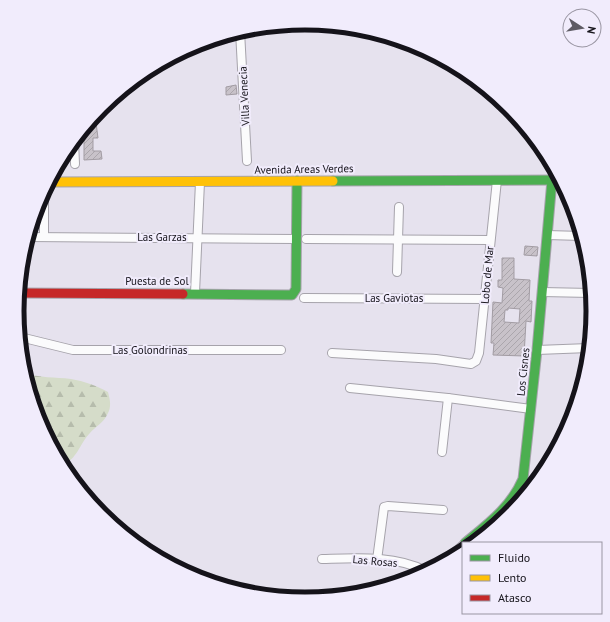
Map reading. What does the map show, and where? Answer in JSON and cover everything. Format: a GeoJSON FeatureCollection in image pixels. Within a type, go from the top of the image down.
{"type":"FeatureCollection","features":[{"type":"Feature","properties":{"kind":"street","name":"Villa Venecia"},"geometry":{"type":"LineString","coordinates":[[240,38],[247,161]]}},
{"type":"Feature","properties":{"kind":"street"},"geometry":{"type":"LineString","coordinates":[[74,150],[75,164]]}},
{"type":"Feature","properties":{"kind":"street","name":"Lobo de Mar"},"geometry":{"type":"LineString","coordinates":[[332,353],[436,358],[469,363],[475,362],[478,359],[497,180]]}},
{"type":"Feature","properties":{"kind":"street","name":"Avenida Areas Verdes"},"geometry":{"type":"LineString","coordinates":[[56,182],[553,180]]}},
{"type":"Feature","properties":{"kind":"street"},"geometry":{"type":"LineString","coordinates":[[298,181],[301,239]]}},
{"type":"Feature","properties":{"kind":"street"},"geometry":{"type":"LineString","coordinates":[[195,293],[200,182]]}},
{"type":"Feature","properties":{"kind":"street","name":"Los Cisnes"},"geometry":{"type":"LineString","coordinates":[[473,536],[503,510],[518,492],[525,473],[542,292],[555,184]]}},
{"type":"Feature","properties":{"kind":"street"},"geometry":{"type":"LineString","coordinates":[[44,206],[44,237]]}},
{"type":"Feature","properties":{"kind":"street"},"geometry":{"type":"LineString","coordinates":[[397,272],[400,207]]}},
{"type":"Feature","properties":{"kind":"street"},"geometry":{"type":"LineString","coordinates":[[548,235],[575,236]]}},
{"type":"Feature","properties":{"kind":"street","name":"Las Garzas"},"geometry":{"type":"LineString","coordinates":[[34,237],[198,237],[398,241],[490,240]]}},
{"type":"Feature","properties":{"kind":"street","name":"Puesta de Sol"},"geometry":{"type":"LineString","coordinates":[[25,293],[195,293],[290,295],[294,293],[301,239]]}},
{"type":"Feature","properties":{"kind":"street"},"geometry":{"type":"LineString","coordinates":[[542,292],[585,293]]}},
{"type":"Feature","properties":{"kind":"street","name":"Las Gaviotas"},"geometry":{"type":"LineString","coordinates":[[304,298],[484,299]]}},
{"type":"Feature","properties":{"kind":"street","name":"Las Golondrinas"},"geometry":{"type":"LineString","coordinates":[[25,338],[73,350],[281,350]]}},
{"type":"Feature","properties":{"kind":"street"},"geometry":{"type":"LineString","coordinates":[[537,350],[584,348]]}},
{"type":"Feature","properties":{"kind":"street"},"geometry":{"type":"LineString","coordinates":[[350,388],[448,398],[531,409]]}},
{"type":"Feature","properties":{"kind":"street"},"geometry":{"type":"LineString","coordinates":[[442,452],[448,398]]}},
{"type":"Feature","properties":{"kind":"street"},"geometry":{"type":"LineString","coordinates":[[377,560],[384,507],[388,506],[443,510]]}},
{"type":"Feature","properties":{"kind":"street","name":"Las Rosas"},"geometry":{"type":"LineString","coordinates":[[322,559],[377,560],[409,564],[419,568]]}},
{"type":"Feature","properties":{"kind":"green space"},"geometry":{"type":"Polygon","coordinates":[[[32,375],[76,380],[108,392],[110,406],[106,418],[92,431],[68,462],[45,419],[32,375]]]}},
{"type":"Feature","properties":{"kind":"building"},"geometry":{"type":"Polygon","coordinates":[[[236,85],[237,94],[226,95],[226,87],[236,85]]]}},
{"type":"Feature","properties":{"kind":"building"},"geometry":{"type":"Polygon","coordinates":[[[96,124],[98,138],[93,138],[93,151],[101,151],[102,159],[84,160],[84,138],[96,124]]]}},
{"type":"Feature","properties":{"kind":"building"},"geometry":{"type":"Polygon","coordinates":[[[525,246],[538,247],[537,256],[524,255],[525,246]]]}},
{"type":"Feature","properties":{"kind":"building"},"geometry":{"type":"Polygon","coordinates":[[[502,258],[514,258],[514,279],[530,280],[529,301],[532,301],[531,322],[526,321],[524,356],[493,355],[494,343],[491,343],[493,302],[502,303],[503,288],[498,287],[498,280],[502,280],[502,258]],[[508,308],[508,310],[505,310],[504,322],[519,323],[520,309],[508,308]]]}},
{"type":"Feature","properties":{"kind":"traffic: fast"},"geometry":{"type":"LineString","coordinates":[[490,522],[512,498],[523,479],[537,350],[552,180]]}},
{"type":"Feature","properties":{"kind":"traffic: fast"},"geometry":{"type":"LineString","coordinates":[[333,181],[553,180]]}},
{"type":"Feature","properties":{"kind":"traffic: fast"},"geometry":{"type":"LineString","coordinates":[[183,294],[292,295],[296,289],[297,181]]}},
{"type":"Feature","properties":{"kind":"traffic: fast"},"geometry":{"type":"LineString","coordinates":[[474,536],[490,522]]}},
{"type":"Feature","properties":{"kind":"traffic: slow"},"geometry":{"type":"LineString","coordinates":[[56,182],[333,181]]}},
{"type":"Feature","properties":{"kind":"traffic: jam"},"geometry":{"type":"LineString","coordinates":[[25,293],[183,294]]}}]}
